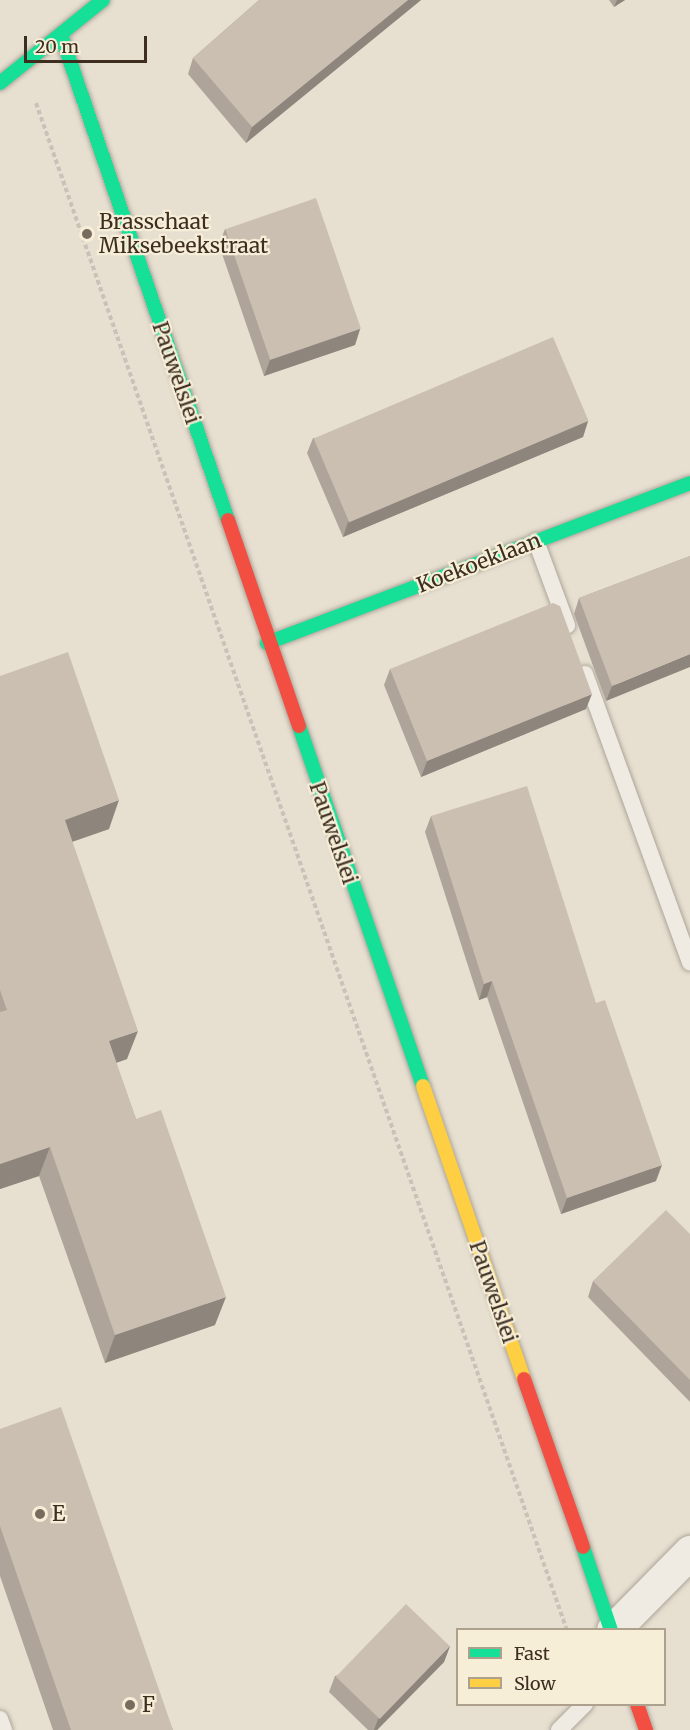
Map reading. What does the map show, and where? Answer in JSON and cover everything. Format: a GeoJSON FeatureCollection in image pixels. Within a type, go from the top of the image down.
{"type":"FeatureCollection","features":[{"type":"Feature","properties":{"kind":"street"},"geometry":{"type":"LineString","coordinates":[[2,78],[28,61],[104,0]]}},
{"type":"Feature","properties":{"kind":"street","name":"Pauwelslei"},"geometry":{"type":"LineString","coordinates":[[61,35],[267,643],[612,1628]]}},
{"type":"Feature","properties":{"kind":"street","name":"Koekoeklaan"},"geometry":{"type":"LineString","coordinates":[[267,643],[690,483]]}},
{"type":"Feature","properties":{"kind":"street"},"geometry":{"type":"LineString","coordinates":[[613,1628],[690,1552]]}},
{"type":"Feature","properties":{"kind":"street"},"geometry":{"type":"LineString","coordinates":[[638,1706],[646,1730]]}},
{"type":"Feature","properties":{"kind":"lane"},"geometry":{"type":"LineString","coordinates":[[536,541],[690,962]]}},
{"type":"Feature","properties":{"kind":"lane"},"geometry":{"type":"LineString","coordinates":[[559,1730],[583,1706]]}},
{"type":"Feature","properties":{"kind":"lane"},"geometry":{"type":"LineString","coordinates":[[0,1719],[4,1730]]}},
{"type":"Feature","properties":{"kind":"path"},"geometry":{"type":"LineString","coordinates":[[28,61],[34,99],[221,646],[567,1628]]}},
{"type":"Feature","properties":{"kind":"building"},"geometry":{"type":"Polygon","coordinates":[[[259,0],[408,0],[252,127],[193,58],[259,0]]]}},
{"type":"Feature","properties":{"kind":"building"},"geometry":{"type":"Polygon","coordinates":[[[316,198],[361,328],[270,360],[225,229],[316,198]]]}},
{"type":"Feature","properties":{"kind":"building"},"geometry":{"type":"Polygon","coordinates":[[[553,337],[589,421],[349,522],[314,439],[553,337]]]}},
{"type":"Feature","properties":{"kind":"building"},"geometry":{"type":"Polygon","coordinates":[[[690,556],[690,654],[612,686],[579,598],[690,556]]]}},
{"type":"Feature","properties":{"kind":"building"},"geometry":{"type":"Polygon","coordinates":[[[553,603],[560,606],[592,694],[427,761],[390,669],[553,603]]]}},
{"type":"Feature","properties":{"kind":"building"},"geometry":{"type":"Polygon","coordinates":[[[68,652],[119,800],[65,820],[138,1031],[109,1041],[136,1119],[161,1110],[226,1297],[115,1335],[50,1147],[0,1164],[0,1012],[7,1010],[0,990],[0,676],[68,652]]]}},
{"type":"Feature","properties":{"kind":"building"},"geometry":{"type":"Polygon","coordinates":[[[527,786],[596,1003],[605,1000],[662,1165],[567,1198],[492,981],[484,984],[431,816],[527,786]]]}},
{"type":"Feature","properties":{"kind":"building"},"geometry":{"type":"Polygon","coordinates":[[[666,1210],[690,1234],[690,1380],[593,1281],[666,1210]]]}},
{"type":"Feature","properties":{"kind":"building","name":"E"},"geometry":{"type":"Polygon","coordinates":[[[61,1407],[173,1730],[71,1730],[0,1526],[0,1429],[61,1407]]]}},
{"type":"Feature","properties":{"kind":"building"},"geometry":{"type":"Polygon","coordinates":[[[406,1604],[450,1646],[380,1719],[336,1677],[406,1604]]]}},
{"type":"Feature","properties":{"kind":"traffic: fast"},"geometry":{"type":"LineString","coordinates":[[0,83],[103,0]]}},
{"type":"Feature","properties":{"kind":"traffic: fast"},"geometry":{"type":"LineString","coordinates":[[61,35],[228,520]]}},
{"type":"Feature","properties":{"kind":"traffic: fast"},"geometry":{"type":"LineString","coordinates":[[267,643],[690,483]]}},
{"type":"Feature","properties":{"kind":"traffic: fast"},"geometry":{"type":"LineString","coordinates":[[299,726],[423,1086]]}},
{"type":"Feature","properties":{"kind":"traffic: fast"},"geometry":{"type":"LineString","coordinates":[[583,1547],[610,1628]]}},
{"type":"Feature","properties":{"kind":"traffic: slow"},"geometry":{"type":"LineString","coordinates":[[423,1086],[524,1379]]}},
{"type":"Feature","properties":{"kind":"traffic: jam"},"geometry":{"type":"LineString","coordinates":[[228,520],[299,726]]}},
{"type":"Feature","properties":{"kind":"traffic: jam"},"geometry":{"type":"LineString","coordinates":[[524,1379],[583,1547]]}},
{"type":"Feature","properties":{"kind":"traffic: jam"},"geometry":{"type":"LineString","coordinates":[[638,1706],[646,1730]]}},
{"type":"Feature","properties":{"kind":"place","name":"Brasschaat Miksebeekstraat"},"geometry":{"type":"Point","coordinates":[87,234]}},
{"type":"Feature","properties":{"kind":"place","name":"E"},"geometry":{"type":"Point","coordinates":[40,1514]}},
{"type":"Feature","properties":{"kind":"place","name":"F"},"geometry":{"type":"Point","coordinates":[130,1705]}}]}
